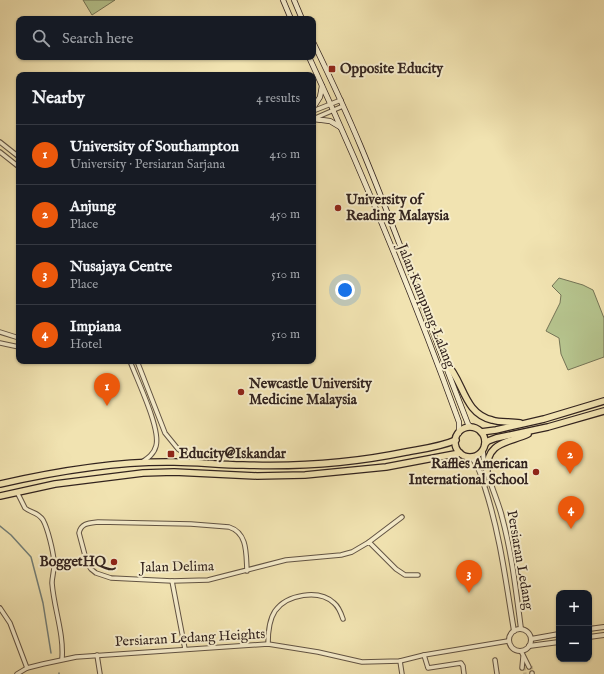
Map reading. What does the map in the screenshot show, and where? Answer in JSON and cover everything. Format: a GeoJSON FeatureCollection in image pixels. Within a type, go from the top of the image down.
{"type":"FeatureCollection","features":[{"type":"Feature","properties":{"kind":"highway"},"geometry":{"type":"LineString","coordinates":[[446,363],[456,377],[466,400],[477,413],[492,421],[524,424]]}},
{"type":"Feature","properties":{"kind":"highway"},"geometry":{"type":"LineString","coordinates":[[481,432],[524,424],[604,401]]}},
{"type":"Feature","properties":{"kind":"highway"},"geometry":{"type":"LineString","coordinates":[[484,447],[484,436],[476,428],[471,427],[463,429],[458,433],[456,448],[465,456],[472,457],[478,455],[488,442],[496,438],[533,430],[604,411]]}},
{"type":"Feature","properties":{"kind":"highway"},"geometry":{"type":"LineString","coordinates":[[487,471],[489,456],[495,447],[528,434],[533,430]]}},
{"type":"Feature","properties":{"kind":"highway"},"geometry":{"type":"LineString","coordinates":[[0,484],[51,473],[141,463],[173,462],[256,466],[334,462],[383,456],[445,444],[456,440]]}},
{"type":"Feature","properties":{"kind":"highway"},"geometry":{"type":"LineString","coordinates":[[0,496],[86,479],[143,473],[174,472],[257,476],[336,473],[386,467],[460,453]]}},
{"type":"Feature","properties":{"kind":"main road"},"geometry":{"type":"LineString","coordinates":[[283,0],[291,16]]}},
{"type":"Feature","properties":{"kind":"main road"},"geometry":{"type":"LineString","coordinates":[[294,0],[301,16]]}},
{"type":"Feature","properties":{"kind":"main road","name":"Jalan Kampung Lalang"},"geometry":{"type":"LineString","coordinates":[[316,48],[341,100],[361,148],[446,363],[468,424],[471,427]]}},
{"type":"Feature","properties":{"kind":"main road","name":"Jalan Kampung Lalang"},"geometry":{"type":"LineString","coordinates":[[310,60],[316,72]]}},
{"type":"Feature","properties":{"kind":"main road","name":"Jalan Kampung Lalang"},"geometry":{"type":"LineString","coordinates":[[316,73],[342,128],[435,358],[459,422],[458,433]]}},
{"type":"Feature","properties":{"kind":"main road"},"geometry":{"type":"LineString","coordinates":[[316,104],[320,97],[322,86]]}},
{"type":"Feature","properties":{"kind":"main road"},"geometry":{"type":"LineString","coordinates":[[316,119],[330,121],[342,128]]}},
{"type":"Feature","properties":{"kind":"street"},"geometry":{"type":"LineString","coordinates":[[316,108],[341,100]]}},
{"type":"Feature","properties":{"kind":"street"},"geometry":{"type":"LineString","coordinates":[[316,118],[343,106]]}},
{"type":"Feature","properties":{"kind":"street"},"geometry":{"type":"LineString","coordinates":[[0,142],[16,155]]}},
{"type":"Feature","properties":{"kind":"street"},"geometry":{"type":"LineString","coordinates":[[0,152],[16,165]]}},
{"type":"Feature","properties":{"kind":"street"},"geometry":{"type":"LineString","coordinates":[[0,332],[16,337]]}},
{"type":"Feature","properties":{"kind":"street"},"geometry":{"type":"LineString","coordinates":[[0,343],[16,346]]}},
{"type":"Feature","properties":{"kind":"street"},"geometry":{"type":"LineString","coordinates":[[131,364],[154,423],[157,437],[154,451],[141,463]]}},
{"type":"Feature","properties":{"kind":"street"},"geometry":{"type":"LineString","coordinates":[[138,364],[165,433],[178,449],[198,463]]}},
{"type":"Feature","properties":{"kind":"street","name":"Persiaran Ledang"},"geometry":{"type":"LineString","coordinates":[[484,447],[483,458],[499,504],[509,543],[521,629]]}},
{"type":"Feature","properties":{"kind":"street","name":"Persiaran Ledang"},"geometry":{"type":"LineString","coordinates":[[472,457],[476,462],[482,476],[495,522],[514,631]]}},
{"type":"Feature","properties":{"kind":"street"},"geometry":{"type":"LineString","coordinates":[[17,492],[27,510],[37,513],[40,516],[48,537],[54,561],[52,582],[63,647],[62,659]]}},
{"type":"Feature","properties":{"kind":"street"},"geometry":{"type":"LineString","coordinates":[[247,570],[286,560],[341,555],[352,552],[369,542],[402,517]]}},
{"type":"Feature","properties":{"kind":"street","name":"Jalan Delima"},"geometry":{"type":"LineString","coordinates":[[98,522],[191,524],[229,527],[234,529],[243,537],[246,548],[247,570],[208,580],[172,581],[111,578],[96,573],[91,569],[87,563],[79,533],[80,529],[86,523],[98,522]]}},
{"type":"Feature","properties":{"kind":"street"},"geometry":{"type":"LineString","coordinates":[[369,542],[396,569],[405,575],[418,575]]}},
{"type":"Feature","properties":{"kind":"street"},"geometry":{"type":"LineString","coordinates":[[172,581],[185,649]]}},
{"type":"Feature","properties":{"kind":"street"},"geometry":{"type":"LineString","coordinates":[[268,644],[271,620],[275,611],[281,604],[290,599],[312,595],[324,598],[334,603],[341,611],[343,619]]}},
{"type":"Feature","properties":{"kind":"street"},"geometry":{"type":"LineString","coordinates":[[0,608],[10,623],[27,668]]}},
{"type":"Feature","properties":{"kind":"street"},"geometry":{"type":"LineString","coordinates":[[592,629],[604,627]]}},
{"type":"Feature","properties":{"kind":"street"},"geometry":{"type":"LineString","coordinates":[[523,668],[522,654],[529,646],[531,639],[528,632],[521,629],[514,631],[510,635],[508,641],[513,649],[522,654],[530,666]]}},
{"type":"Feature","properties":{"kind":"street"},"geometry":{"type":"LineString","coordinates":[[531,639],[556,635]]}},
{"type":"Feature","properties":{"kind":"street"},"geometry":{"type":"LineString","coordinates":[[592,637],[604,635]]}},
{"type":"Feature","properties":{"kind":"street","name":"Persiaran Ledang Heights"},"geometry":{"type":"LineString","coordinates":[[17,674],[27,668],[62,659],[185,649],[268,644],[318,652],[362,662],[400,661],[424,655],[508,641]]}},
{"type":"Feature","properties":{"kind":"street"},"geometry":{"type":"LineString","coordinates":[[529,646],[556,642]]}},
{"type":"Feature","properties":{"kind":"street"},"geometry":{"type":"LineString","coordinates":[[97,655],[100,674]]}},
{"type":"Feature","properties":{"kind":"street"},"geometry":{"type":"LineString","coordinates":[[424,655],[429,668],[461,663],[464,674]]}},
{"type":"Feature","properties":{"kind":"street"},"geometry":{"type":"LineString","coordinates":[[495,660],[497,674]]}},
{"type":"Feature","properties":{"kind":"street"},"geometry":{"type":"LineString","coordinates":[[400,661],[402,674]]}},
{"type":"Feature","properties":{"kind":"green space"},"geometry":{"type":"Polygon","coordinates":[[[83,0],[115,0],[92,15],[83,0]]]}},
{"type":"Feature","properties":{"kind":"green space"},"geometry":{"type":"Polygon","coordinates":[[[559,278],[583,285],[593,290],[604,318],[604,357],[568,370],[561,354],[559,338],[546,331],[560,303],[561,295],[552,286],[559,278]]]}},
{"type":"Feature","properties":{"kind":"waterway"},"geometry":{"type":"LineString","coordinates":[[0,526],[11,535],[31,557],[43,603],[51,653]]}},
{"type":"Feature","properties":{"kind":"tunnel"},"geometry":{"type":"LineString","coordinates":[[531,666],[532,673]]}},
{"type":"Feature","properties":{"kind":"tunnel"},"geometry":{"type":"LineString","coordinates":[[524,667],[525,674]]}},
{"type":"Feature","properties":{"kind":"place","name":"Opposite Educity"},"geometry":{"type":"Point","coordinates":[332,69]}},
{"type":"Feature","properties":{"kind":"place","name":"University of Reading Malaysia"},"geometry":{"type":"Point","coordinates":[338,208]}},
{"type":"Feature","properties":{"kind":"place","name":"Newcastle University Medicine Malaysia"},"geometry":{"type":"Point","coordinates":[241,392]}},
{"type":"Feature","properties":{"kind":"place","name":"University of Southampton"},"geometry":{"type":"Point","coordinates":[107,406]}},
{"type":"Feature","properties":{"kind":"place","name":"Educity@Iskandar"},"geometry":{"type":"Point","coordinates":[171,454]}},
{"type":"Feature","properties":{"kind":"place","name":"Raffles American International School"},"geometry":{"type":"Point","coordinates":[536,472]}},
{"type":"Feature","properties":{"kind":"place","name":"Anjung"},"geometry":{"type":"Point","coordinates":[570,474]}},
{"type":"Feature","properties":{"kind":"place","name":"Impiana"},"geometry":{"type":"Point","coordinates":[571,529]}},
{"type":"Feature","properties":{"kind":"place","name":"BoggetHQ"},"geometry":{"type":"Point","coordinates":[114,562]}},
{"type":"Feature","properties":{"kind":"place","name":"Nusajaya Centre"},"geometry":{"type":"Point","coordinates":[469,593]}}]}
